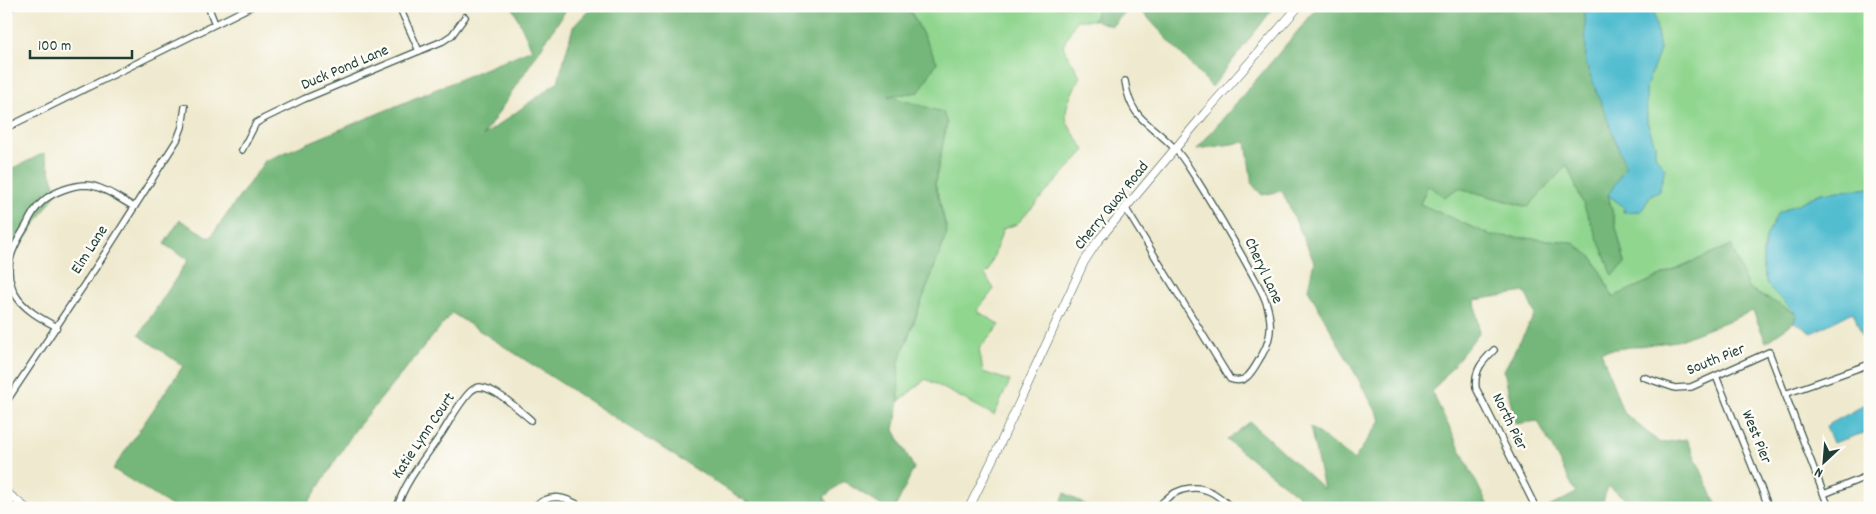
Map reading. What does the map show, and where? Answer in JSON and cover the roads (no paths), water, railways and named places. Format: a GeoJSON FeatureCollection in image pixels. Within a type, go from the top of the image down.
{"type":"FeatureCollection","features":[{"type":"Feature","properties":{"kind":"street"},"geometry":{"type":"LineString","coordinates":[[6,10],[13,6]]}},
{"type":"Feature","properties":{"kind":"street"},"geometry":{"type":"LineString","coordinates":[[208,6],[215,24]]}},
{"type":"Feature","properties":{"kind":"street"},"geometry":{"type":"LineString","coordinates":[[6,128],[252,6]]}},
{"type":"Feature","properties":{"kind":"street"},"geometry":{"type":"LineString","coordinates":[[399,6],[419,51]]}},
{"type":"Feature","properties":{"kind":"street","name":"Cherry Quay Road"},"geometry":{"type":"LineString","coordinates":[[969,508],[1084,262],[1097,242],[1299,6]]}},
{"type":"Feature","properties":{"kind":"street","name":"Duck Pond Lane"},"geometry":{"type":"LineString","coordinates":[[242,150],[256,123],[304,99],[443,42],[452,35],[465,17]]}},
{"type":"Feature","properties":{"kind":"street"},"geometry":{"type":"LineString","coordinates":[[1125,81],[1127,98],[1138,117],[1176,149]]}},
{"type":"Feature","properties":{"kind":"street","name":"Elm Lane"},"geometry":{"type":"LineString","coordinates":[[6,402],[178,140],[185,108]]}},
{"type":"Feature","properties":{"kind":"street","name":"Cheryl Lane"},"geometry":{"type":"LineString","coordinates":[[1126,209],[1230,379],[1237,382],[1244,379],[1250,374],[1264,351],[1271,327],[1269,313],[1263,296],[1239,249],[1176,149]]}},
{"type":"Feature","properties":{"kind":"street"},"geometry":{"type":"LineString","coordinates":[[56,327],[22,303],[12,287],[9,274],[12,248],[31,217],[41,202],[48,197],[78,186],[87,185],[99,188],[134,207]]}},
{"type":"Feature","properties":{"kind":"street","name":"North Pier"},"geometry":{"type":"LineString","coordinates":[[1494,350],[1480,364],[1475,377],[1476,388],[1536,508]]}},
{"type":"Feature","properties":{"kind":"street","name":"South Pier"},"geometry":{"type":"LineString","coordinates":[[1644,376],[1675,388],[1691,387],[1769,352],[1785,394]]}},
{"type":"Feature","properties":{"kind":"street"},"geometry":{"type":"LineString","coordinates":[[1829,508],[1785,394],[1866,365]]}},
{"type":"Feature","properties":{"kind":"street","name":"West Pier"},"geometry":{"type":"LineString","coordinates":[[1716,376],[1769,508]]}},
{"type":"Feature","properties":{"kind":"street","name":"Katie Lynn Court"},"geometry":{"type":"LineString","coordinates":[[397,508],[402,493],[462,401],[474,389],[480,387],[489,390],[509,402],[531,420]]}},
{"type":"Feature","properties":{"kind":"street"},"geometry":{"type":"LineString","coordinates":[[1824,494],[1870,475]]}},
{"type":"Feature","properties":{"kind":"street"},"geometry":{"type":"LineString","coordinates":[[1158,508],[1165,498],[1186,488],[1202,489],[1214,494],[1232,508]]}},
{"type":"Feature","properties":{"kind":"street"},"geometry":{"type":"LineString","coordinates":[[6,492],[26,508]]}},
{"type":"Feature","properties":{"kind":"street"},"geometry":{"type":"LineString","coordinates":[[532,508],[540,501],[558,497],[574,502],[584,508]]}},
{"type":"Feature","properties":{"kind":"water"},"geometry":{"type":"Polygon","coordinates":[[[1585,6],[1653,6],[1660,50],[1646,87],[1647,122],[1655,145],[1655,155],[1665,169],[1659,191],[1652,194],[1641,211],[1623,212],[1624,207],[1608,195],[1626,167],[1586,64],[1585,6]]]}},
{"type":"Feature","properties":{"kind":"water"},"geometry":{"type":"Polygon","coordinates":[[[1870,188],[1870,356],[1853,312],[1812,333],[1794,322],[1796,314],[1767,285],[1763,269],[1763,252],[1767,235],[1778,213],[1821,193],[1870,188]]]}},
{"type":"Feature","properties":{"kind":"water"},"geometry":{"type":"Polygon","coordinates":[[[1870,402],[1870,431],[1833,443],[1826,426],[1870,402]]]}}]}
